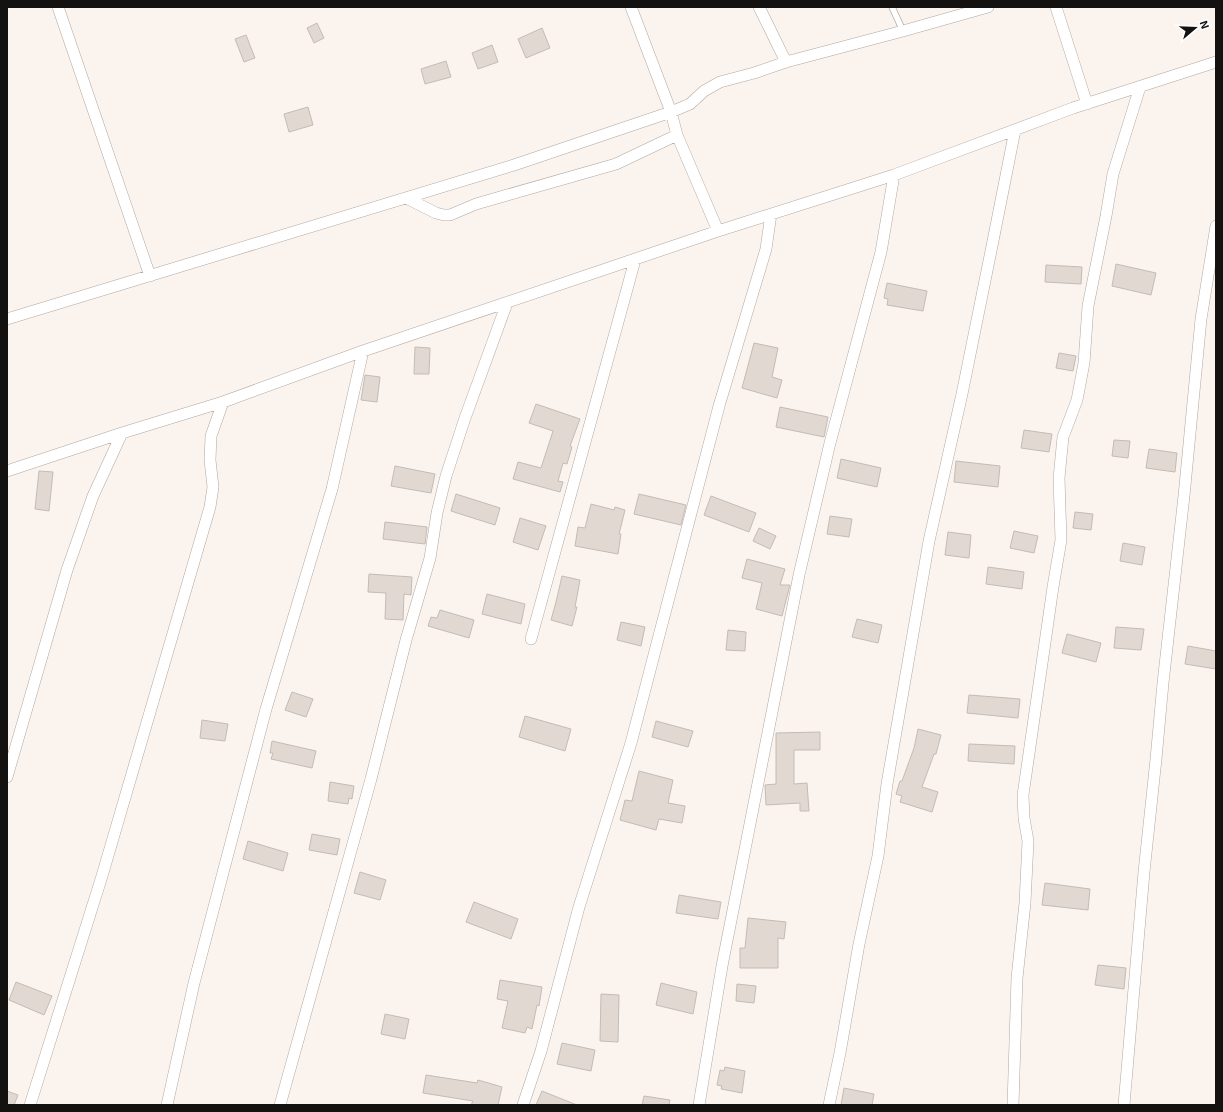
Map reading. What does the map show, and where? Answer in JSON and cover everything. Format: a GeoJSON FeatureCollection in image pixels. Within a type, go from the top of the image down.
{"type":"FeatureCollection","features":[{"type":"Feature","properties":{"kind":"street"},"geometry":{"type":"LineString","coordinates":[[58,7],[150,276]]}},
{"type":"Feature","properties":{"kind":"street"},"geometry":{"type":"LineString","coordinates":[[631,7],[671,112],[677,135],[718,231]]}},
{"type":"Feature","properties":{"kind":"street"},"geometry":{"type":"LineString","coordinates":[[759,7],[786,62]]}},
{"type":"Feature","properties":{"kind":"street"},"geometry":{"type":"LineString","coordinates":[[7,319],[514,166],[671,112],[690,104],[704,91],[720,82],[754,73],[786,62],[988,7]]}},
{"type":"Feature","properties":{"kind":"street"},"geometry":{"type":"LineString","coordinates":[[1056,7],[1087,104]]}},
{"type":"Feature","properties":{"kind":"street"},"geometry":{"type":"LineString","coordinates":[[7,471],[122,433],[223,402],[363,351],[718,231],[894,175],[1087,104],[1216,62]]}},
{"type":"Feature","properties":{"kind":"street"},"geometry":{"type":"LineString","coordinates":[[1013,1105],[1017,978],[1025,903],[1028,841],[1024,818],[1023,795],[1061,540],[1058,478],[1063,437],[1076,400],[1084,363],[1088,306],[1113,174],[1140,87]]}},
{"type":"Feature","properties":{"kind":"street"},"geometry":{"type":"LineString","coordinates":[[829,1105],[840,1053],[859,944],[878,856],[886,784],[929,542],[962,394],[1015,130]]}},
{"type":"Feature","properties":{"kind":"street"},"geometry":{"type":"LineString","coordinates":[[406,198],[436,213],[450,215],[476,204],[616,164],[677,135]]}},
{"type":"Feature","properties":{"kind":"street"},"geometry":{"type":"LineString","coordinates":[[698,1105],[723,958],[799,575],[830,443],[881,252],[894,175]]}},
{"type":"Feature","properties":{"kind":"street"},"geometry":{"type":"LineString","coordinates":[[523,1105],[541,1051],[579,907],[631,743],[719,406],[766,249],[771,214]]}},
{"type":"Feature","properties":{"kind":"street"},"geometry":{"type":"LineString","coordinates":[[1124,1105],[1144,872],[1201,319],[1216,226]]}},
{"type":"Feature","properties":{"kind":"street"},"geometry":{"type":"LineString","coordinates":[[532,639],[634,260]]}},
{"type":"Feature","properties":{"kind":"street"},"geometry":{"type":"LineString","coordinates":[[280,1105],[371,779],[406,640],[430,558],[437,513],[446,476],[465,418],[507,303]]}},
{"type":"Feature","properties":{"kind":"street"},"geometry":{"type":"LineString","coordinates":[[167,1105],[194,983],[266,709],[332,489],[363,351]]}},
{"type":"Feature","properties":{"kind":"street"},"geometry":{"type":"LineString","coordinates":[[30,1105],[102,876],[210,507],[212,487],[210,460],[211,436],[223,402]]}},
{"type":"Feature","properties":{"kind":"street"},"geometry":{"type":"LineString","coordinates":[[7,777],[67,570],[93,496],[122,433]]}},
{"type":"Feature","properties":{"kind":"lane"},"geometry":{"type":"LineString","coordinates":[[892,7],[903,31]]}},
{"type":"Feature","properties":{"kind":"building"},"geometry":{"type":"Polygon","coordinates":[[[317,23],[324,38],[314,43],[307,28],[317,23]]]}},
{"type":"Feature","properties":{"kind":"building"},"geometry":{"type":"Polygon","coordinates":[[[542,28],[550,48],[526,58],[518,39],[542,28]]]}},
{"type":"Feature","properties":{"kind":"building"},"geometry":{"type":"Polygon","coordinates":[[[246,35],[255,58],[244,62],[235,39],[246,35]]]}},
{"type":"Feature","properties":{"kind":"building"},"geometry":{"type":"Polygon","coordinates":[[[492,45],[498,62],[478,69],[472,53],[492,45]]]}},
{"type":"Feature","properties":{"kind":"building"},"geometry":{"type":"Polygon","coordinates":[[[446,61],[451,77],[425,84],[421,69],[446,61]]]}},
{"type":"Feature","properties":{"kind":"building"},"geometry":{"type":"Polygon","coordinates":[[[308,107],[313,125],[289,132],[284,114],[308,107]]]}},
{"type":"Feature","properties":{"kind":"building"},"geometry":{"type":"Polygon","coordinates":[[[1116,264],[1156,273],[1151,295],[1112,286],[1116,264]]]}},
{"type":"Feature","properties":{"kind":"building"},"geometry":{"type":"Polygon","coordinates":[[[1046,265],[1082,267],[1081,284],[1045,282],[1046,265]]]}},
{"type":"Feature","properties":{"kind":"building"},"geometry":{"type":"Polygon","coordinates":[[[887,283],[927,291],[923,311],[887,305],[888,299],[884,298],[887,283]]]}},
{"type":"Feature","properties":{"kind":"building"},"geometry":{"type":"Polygon","coordinates":[[[754,343],[778,348],[772,377],[782,380],[777,398],[742,388],[754,343]]]}},
{"type":"Feature","properties":{"kind":"building"},"geometry":{"type":"Polygon","coordinates":[[[415,347],[430,348],[429,374],[414,374],[415,347]]]}},
{"type":"Feature","properties":{"kind":"building"},"geometry":{"type":"Polygon","coordinates":[[[1059,353],[1076,356],[1073,371],[1056,368],[1059,353]]]}},
{"type":"Feature","properties":{"kind":"building"},"geometry":{"type":"Polygon","coordinates":[[[365,375],[380,377],[377,402],[361,400],[365,375]]]}},
{"type":"Feature","properties":{"kind":"building"},"geometry":{"type":"Polygon","coordinates":[[[536,404],[580,419],[570,446],[572,447],[567,464],[563,463],[558,481],[563,482],[560,492],[513,479],[518,462],[541,468],[553,431],[529,423],[536,404]]]}},
{"type":"Feature","properties":{"kind":"building"},"geometry":{"type":"Polygon","coordinates":[[[780,407],[828,417],[824,437],[776,427],[780,407]]]}},
{"type":"Feature","properties":{"kind":"building"},"geometry":{"type":"Polygon","coordinates":[[[1024,430],[1052,434],[1049,452],[1021,448],[1024,430]]]}},
{"type":"Feature","properties":{"kind":"building"},"geometry":{"type":"Polygon","coordinates":[[[1114,440],[1130,441],[1128,458],[1112,456],[1114,440]]]}},
{"type":"Feature","properties":{"kind":"building"},"geometry":{"type":"Polygon","coordinates":[[[1149,449],[1177,453],[1175,472],[1146,468],[1149,449]]]}},
{"type":"Feature","properties":{"kind":"building"},"geometry":{"type":"Polygon","coordinates":[[[841,459],[881,468],[877,487],[837,478],[841,459]]]}},
{"type":"Feature","properties":{"kind":"building"},"geometry":{"type":"Polygon","coordinates":[[[956,461],[1000,466],[998,487],[954,482],[956,461]]]}},
{"type":"Feature","properties":{"kind":"building"},"geometry":{"type":"Polygon","coordinates":[[[395,466],[435,474],[431,493],[391,486],[395,466]]]}},
{"type":"Feature","properties":{"kind":"building"},"geometry":{"type":"Polygon","coordinates":[[[39,471],[53,472],[49,511],[35,509],[39,471]]]}},
{"type":"Feature","properties":{"kind":"building"},"geometry":{"type":"Polygon","coordinates":[[[456,494],[500,508],[495,525],[451,511],[456,494]]]}},
{"type":"Feature","properties":{"kind":"building"},"geometry":{"type":"Polygon","coordinates":[[[639,494],[686,505],[681,525],[634,514],[639,494]]]}},
{"type":"Feature","properties":{"kind":"building"},"geometry":{"type":"Polygon","coordinates":[[[711,496],[756,513],[749,532],[704,515],[711,496]]]}},
{"type":"Feature","properties":{"kind":"building"},"geometry":{"type":"Polygon","coordinates":[[[591,504],[614,510],[615,507],[625,510],[619,534],[621,534],[618,554],[575,546],[578,527],[585,528],[591,504]]]}},
{"type":"Feature","properties":{"kind":"building"},"geometry":{"type":"Polygon","coordinates":[[[1075,512],[1093,514],[1091,530],[1073,528],[1075,512]]]}},
{"type":"Feature","properties":{"kind":"building"},"geometry":{"type":"Polygon","coordinates":[[[830,516],[852,519],[849,537],[827,534],[830,516]]]}},
{"type":"Feature","properties":{"kind":"building"},"geometry":{"type":"Polygon","coordinates":[[[520,518],[546,526],[538,550],[513,542],[520,518]]]}},
{"type":"Feature","properties":{"kind":"building"},"geometry":{"type":"Polygon","coordinates":[[[385,522],[427,527],[425,544],[383,539],[385,522]]]}},
{"type":"Feature","properties":{"kind":"building"},"geometry":{"type":"Polygon","coordinates":[[[759,528],[776,536],[770,549],[753,541],[759,528]]]}},
{"type":"Feature","properties":{"kind":"building"},"geometry":{"type":"Polygon","coordinates":[[[1014,531],[1038,536],[1034,553],[1010,548],[1014,531]]]}},
{"type":"Feature","properties":{"kind":"building"},"geometry":{"type":"Polygon","coordinates":[[[948,532],[971,535],[969,558],[945,555],[948,532]]]}},
{"type":"Feature","properties":{"kind":"building"},"geometry":{"type":"Polygon","coordinates":[[[1123,543],[1145,547],[1142,565],[1120,561],[1123,543]]]}},
{"type":"Feature","properties":{"kind":"building"},"geometry":{"type":"Polygon","coordinates":[[[747,559],[785,569],[780,585],[790,585],[782,616],[756,609],[762,583],[742,578],[747,559]]]}},
{"type":"Feature","properties":{"kind":"building"},"geometry":{"type":"Polygon","coordinates":[[[988,567],[1024,572],[1022,589],[986,584],[988,567]]]}},
{"type":"Feature","properties":{"kind":"building"},"geometry":{"type":"Polygon","coordinates":[[[369,574],[412,577],[411,595],[404,594],[403,620],[385,619],[386,593],[368,592],[369,574]]]}},
{"type":"Feature","properties":{"kind":"building"},"geometry":{"type":"Polygon","coordinates":[[[562,576],[580,580],[575,607],[577,607],[572,626],[551,620],[562,576]]]}},
{"type":"Feature","properties":{"kind":"building"},"geometry":{"type":"Polygon","coordinates":[[[487,594],[525,604],[521,624],[482,614],[487,594]]]}},
{"type":"Feature","properties":{"kind":"building"},"geometry":{"type":"Polygon","coordinates":[[[440,610],[474,620],[469,638],[428,626],[431,617],[437,618],[440,610]]]}},
{"type":"Feature","properties":{"kind":"building"},"geometry":{"type":"Polygon","coordinates":[[[857,619],[882,625],[878,643],[852,637],[857,619]]]}},
{"type":"Feature","properties":{"kind":"building"},"geometry":{"type":"Polygon","coordinates":[[[621,622],[645,627],[641,646],[617,640],[621,622]]]}},
{"type":"Feature","properties":{"kind":"building"},"geometry":{"type":"Polygon","coordinates":[[[1116,627],[1144,629],[1141,650],[1114,648],[1116,627]]]}},
{"type":"Feature","properties":{"kind":"building"},"geometry":{"type":"Polygon","coordinates":[[[728,630],[746,632],[745,651],[726,650],[728,630]]]}},
{"type":"Feature","properties":{"kind":"building"},"geometry":{"type":"Polygon","coordinates":[[[1067,634],[1101,643],[1096,662],[1062,653],[1067,634]]]}},
{"type":"Feature","properties":{"kind":"building"},"geometry":{"type":"Polygon","coordinates":[[[1188,646],[1216,651],[1216,669],[1185,664],[1188,646]]]}},
{"type":"Feature","properties":{"kind":"building"},"geometry":{"type":"Polygon","coordinates":[[[292,692],[313,699],[306,717],[285,710],[292,692]]]}},
{"type":"Feature","properties":{"kind":"building"},"geometry":{"type":"Polygon","coordinates":[[[969,695],[1020,699],[1018,718],[967,713],[969,695]]]}},
{"type":"Feature","properties":{"kind":"building"},"geometry":{"type":"Polygon","coordinates":[[[525,716],[571,729],[565,751],[519,737],[525,716]]]}},
{"type":"Feature","properties":{"kind":"building"},"geometry":{"type":"Polygon","coordinates":[[[202,720],[228,724],[225,741],[200,738],[202,720]]]}},
{"type":"Feature","properties":{"kind":"building"},"geometry":{"type":"Polygon","coordinates":[[[656,721],[693,731],[688,747],[652,737],[656,721]]]}},
{"type":"Feature","properties":{"kind":"building"},"geometry":{"type":"Polygon","coordinates":[[[918,729],[941,735],[936,754],[934,754],[922,787],[938,792],[932,812],[900,802],[902,796],[896,794],[914,748],[918,729]]]}},
{"type":"Feature","properties":{"kind":"building"},"geometry":{"type":"Polygon","coordinates":[[[820,732],[820,750],[794,750],[794,784],[807,783],[809,811],[800,811],[800,803],[766,805],[765,785],[776,784],[776,733],[820,732]]]}},
{"type":"Feature","properties":{"kind":"building"},"geometry":{"type":"Polygon","coordinates":[[[272,741],[316,751],[312,768],[271,759],[273,753],[270,753],[272,741]]]}},
{"type":"Feature","properties":{"kind":"building"},"geometry":{"type":"Polygon","coordinates":[[[969,744],[1015,746],[1014,764],[968,761],[969,744]]]}},
{"type":"Feature","properties":{"kind":"building"},"geometry":{"type":"Polygon","coordinates":[[[639,771],[673,780],[668,803],[685,806],[682,823],[659,819],[656,830],[620,820],[625,800],[632,801],[639,771]]]}},
{"type":"Feature","properties":{"kind":"building"},"geometry":{"type":"Polygon","coordinates":[[[330,782],[354,786],[352,799],[349,798],[348,804],[328,801],[330,782]]]}},
{"type":"Feature","properties":{"kind":"building"},"geometry":{"type":"Polygon","coordinates":[[[312,834],[340,839],[337,855],[309,850],[312,834]]]}},
{"type":"Feature","properties":{"kind":"building"},"geometry":{"type":"Polygon","coordinates":[[[248,841],[288,853],[283,871],[243,859],[248,841]]]}},
{"type":"Feature","properties":{"kind":"building"},"geometry":{"type":"Polygon","coordinates":[[[360,872],[386,880],[380,900],[354,893],[360,872]]]}},
{"type":"Feature","properties":{"kind":"building"},"geometry":{"type":"Polygon","coordinates":[[[1045,883],[1090,889],[1088,910],[1042,905],[1045,883]]]}},
{"type":"Feature","properties":{"kind":"building"},"geometry":{"type":"Polygon","coordinates":[[[679,895],[721,902],[718,919],[676,913],[679,895]]]}},
{"type":"Feature","properties":{"kind":"building"},"geometry":{"type":"Polygon","coordinates":[[[474,902],[518,919],[511,939],[466,922],[474,902]]]}},
{"type":"Feature","properties":{"kind":"building"},"geometry":{"type":"Polygon","coordinates":[[[748,918],[786,922],[784,939],[778,938],[778,968],[740,968],[740,948],[745,948],[748,918]]]}},
{"type":"Feature","properties":{"kind":"building"},"geometry":{"type":"Polygon","coordinates":[[[1098,965],[1126,968],[1124,989],[1095,985],[1098,965]]]}},
{"type":"Feature","properties":{"kind":"building"},"geometry":{"type":"Polygon","coordinates":[[[500,980],[542,987],[539,1006],[537,1005],[532,1029],[527,1027],[525,1033],[502,1028],[508,1001],[497,999],[500,980]]]}},
{"type":"Feature","properties":{"kind":"building"},"geometry":{"type":"Polygon","coordinates":[[[16,982],[52,996],[44,1015],[9,1000],[16,982]]]}},
{"type":"Feature","properties":{"kind":"building"},"geometry":{"type":"Polygon","coordinates":[[[661,983],[697,992],[693,1014],[656,1005],[661,983]]]}},
{"type":"Feature","properties":{"kind":"building"},"geometry":{"type":"Polygon","coordinates":[[[737,984],[756,986],[754,1003],[736,1001],[737,984]]]}},
{"type":"Feature","properties":{"kind":"building"},"geometry":{"type":"Polygon","coordinates":[[[601,994],[619,995],[618,1042],[600,1041],[601,994]]]}},
{"type":"Feature","properties":{"kind":"building"},"geometry":{"type":"Polygon","coordinates":[[[385,1014],[409,1019],[405,1039],[381,1034],[385,1014]]]}},
{"type":"Feature","properties":{"kind":"building"},"geometry":{"type":"Polygon","coordinates":[[[562,1043],[595,1050],[591,1071],[557,1064],[562,1043]]]}},
{"type":"Feature","properties":{"kind":"building"},"geometry":{"type":"Polygon","coordinates":[[[725,1067],[745,1071],[742,1093],[721,1089],[722,1086],[717,1085],[720,1070],[724,1071],[725,1067]]]}},
{"type":"Feature","properties":{"kind":"building"},"geometry":{"type":"Polygon","coordinates":[[[426,1075],[477,1083],[478,1080],[502,1087],[498,1105],[471,1105],[473,1101],[423,1093],[426,1075]]]}},
{"type":"Feature","properties":{"kind":"building"},"geometry":{"type":"Polygon","coordinates":[[[844,1088],[874,1094],[872,1105],[841,1105],[844,1088]]]}},
{"type":"Feature","properties":{"kind":"building"},"geometry":{"type":"Polygon","coordinates":[[[7,1091],[18,1095],[14,1105],[7,1105],[7,1091]]]}},
{"type":"Feature","properties":{"kind":"building"},"geometry":{"type":"Polygon","coordinates":[[[542,1091],[577,1105],[536,1105],[542,1091]]]}},
{"type":"Feature","properties":{"kind":"building"},"geometry":{"type":"Polygon","coordinates":[[[644,1096],[670,1100],[669,1105],[642,1105],[644,1096]]]}}]}
